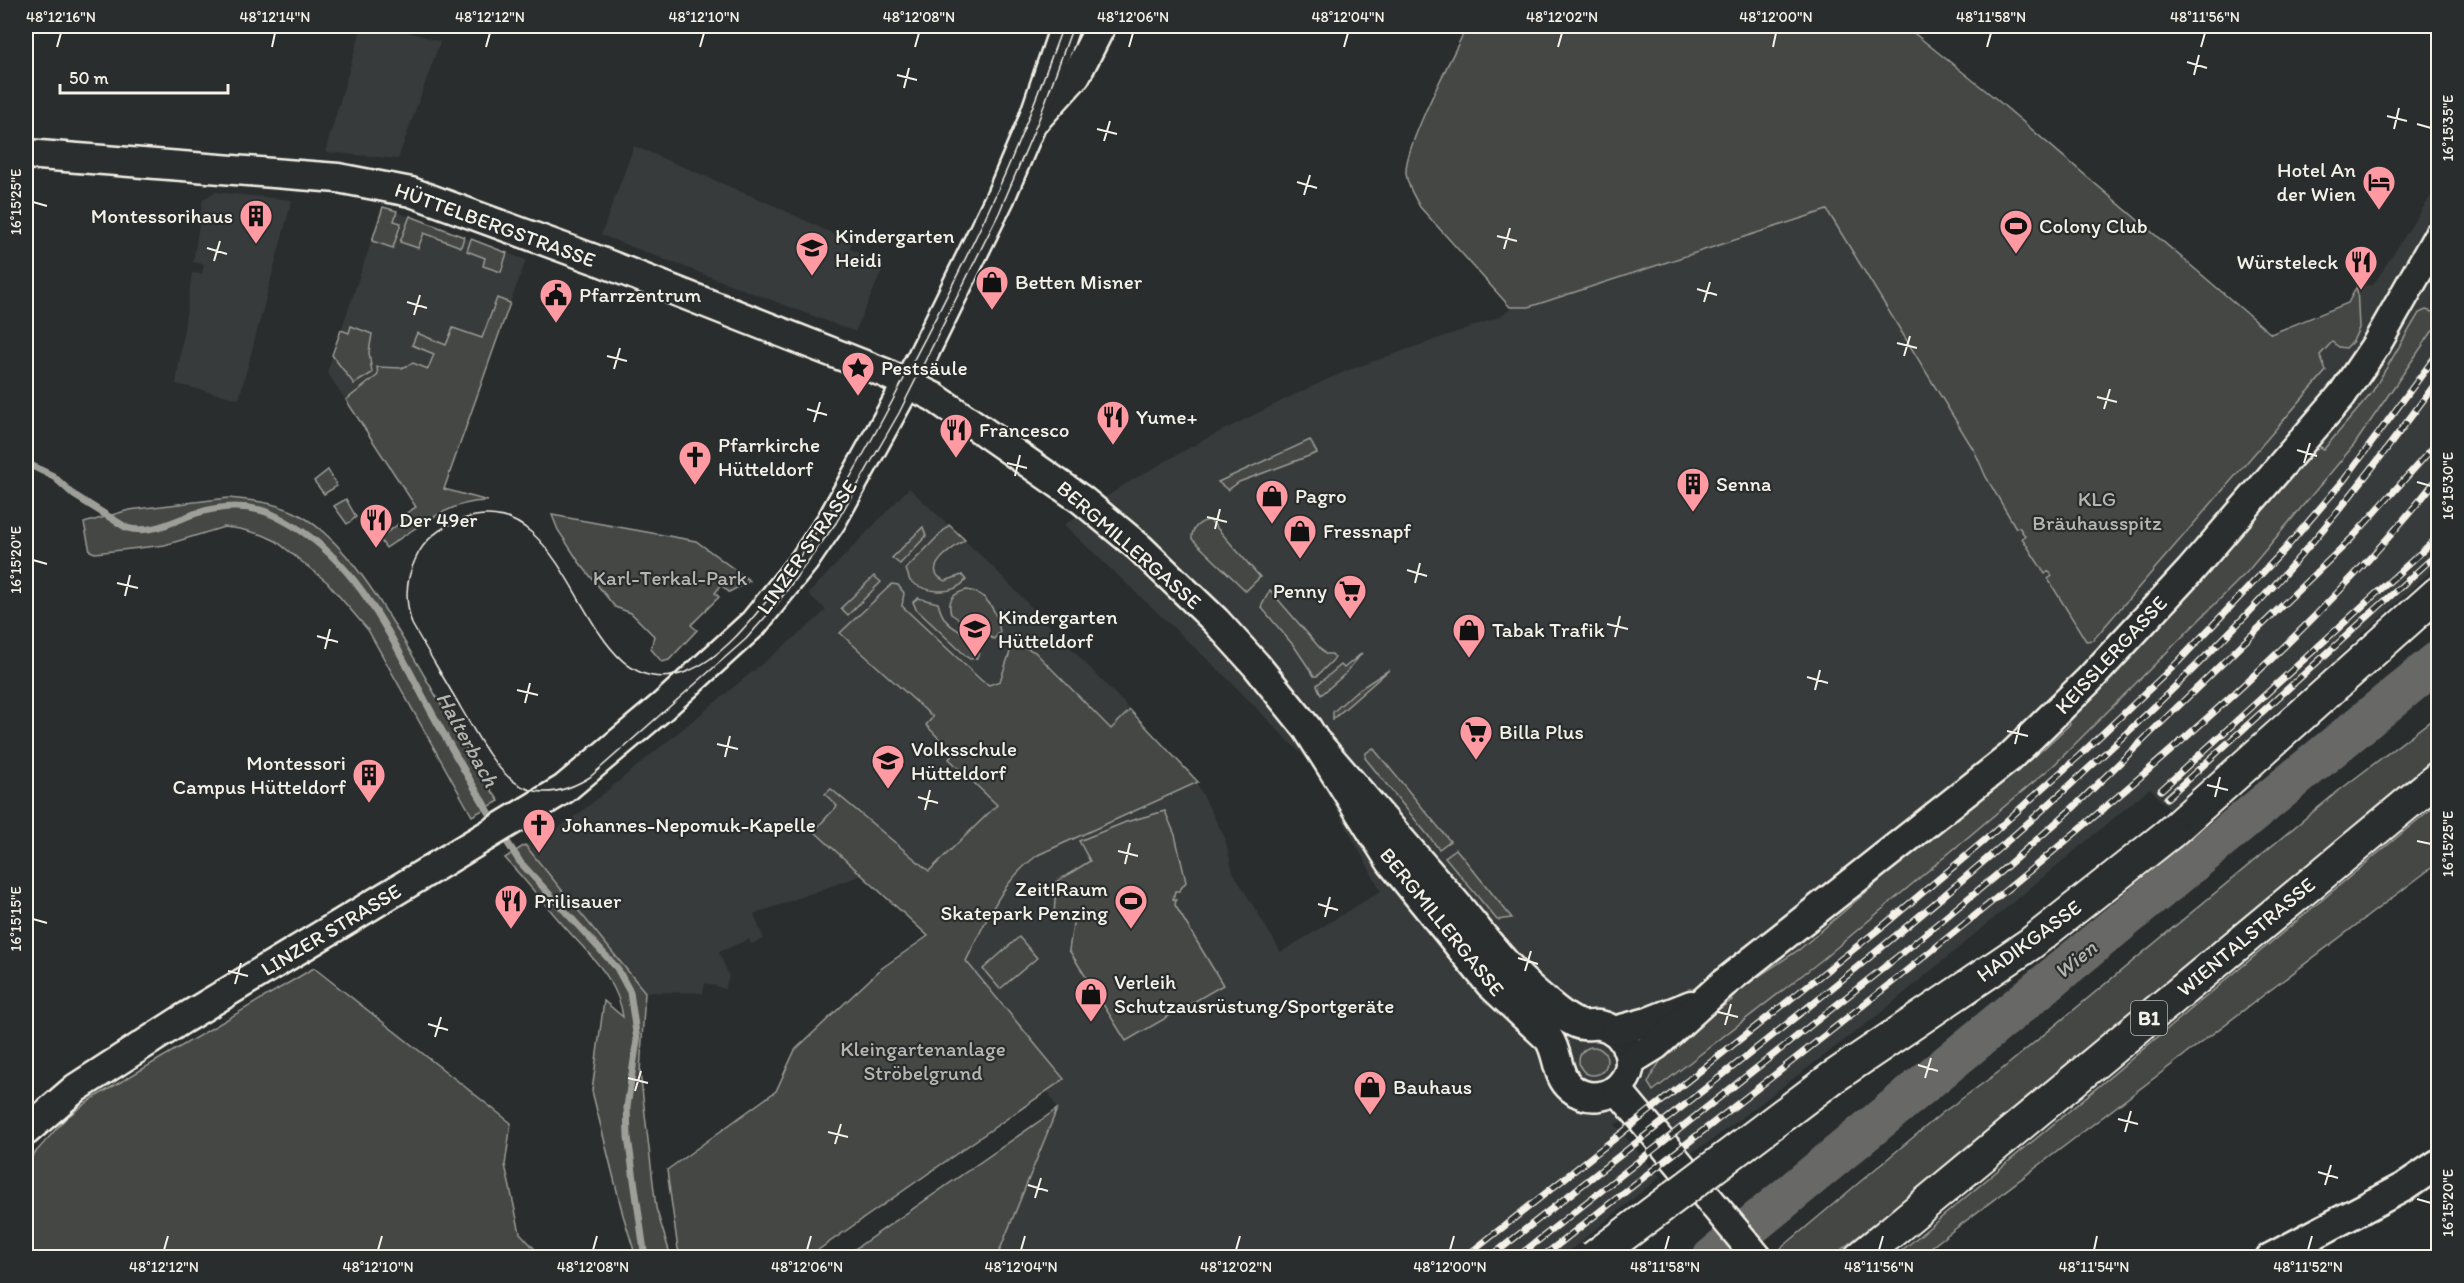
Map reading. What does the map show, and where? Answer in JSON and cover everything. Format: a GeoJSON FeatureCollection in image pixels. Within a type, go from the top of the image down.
{"type":"FeatureCollection","features":[{"type":"Feature","properties":{"kind":"main road","name":"LINZER STRASSE"},"geometry":{"type":"LineString","coordinates":[[26,1131],[76,1088],[183,1019],[552,798],[663,706],[754,623],[832,520],[908,383],[1000,198],[1036,110],[1065,26]]}},
{"type":"Feature","properties":{"kind":"main road","name":"LINZER STRASSE"},"geometry":{"type":"LineString","coordinates":[[1036,110],[1076,75],[1101,26]]}},
{"type":"Feature","properties":{"kind":"main road","name":"HÜTTELBERGSTRASSE"},"geometry":{"type":"LineString","coordinates":[[26,154],[338,178],[411,192],[594,259],[908,383]]}},
{"type":"Feature","properties":{"kind":"main road","name":"KEISSLERGASSE"},"geometry":{"type":"LineString","coordinates":[[1630,1061],[1656,1045],[1704,999],[2009,758],[2089,681],[2190,571],[2342,395],[2376,345],[2439,237]]}},
{"type":"Feature","properties":{"kind":"main road","name":"BERGMILLERGASSE"},"geometry":{"type":"LineString","coordinates":[[908,383],[948,406],[1038,468],[1096,511],[1140,548],[1238,645],[1318,744],[1519,977],[1562,1015],[1584,1026],[1600,1025],[1614,1031]]}},
{"type":"Feature","properties":{"kind":"main road","name":"HADIKGASSE"},"geometry":{"type":"LineString","coordinates":[[1593,1257],[1832,1078],[2030,944],[2170,833],[2439,593]]}},
{"type":"Feature","properties":{"kind":"main road","name":"BERGMILLERGASSE"},"geometry":{"type":"LineString","coordinates":[[1318,744],[1390,862],[1490,984],[1549,1039],[1558,1060],[1561,1075],[1569,1087],[1580,1094],[1592,1097],[1605,1095],[1617,1089]]}},
{"type":"Feature","properties":{"kind":"main road","name":"WIENTALSTRASSE"},"geometry":{"type":"LineString","coordinates":[[1860,1257],[2439,778]]}},
{"type":"Feature","properties":{"kind":"main road","name":"KEISSLERGASSE"},"geometry":{"type":"LineString","coordinates":[[1614,1031],[1648,1022],[1704,999]]}},
{"type":"Feature","properties":{"kind":"main road"},"geometry":{"type":"LineString","coordinates":[[1558,1060],[1562,1045],[1571,1033],[1584,1026]]}},
{"type":"Feature","properties":{"kind":"main road"},"geometry":{"type":"LineString","coordinates":[[1614,1031],[1626,1044],[1630,1061],[1624,1081],[1617,1089],[1758,1257]]}},
{"type":"Feature","properties":{"kind":"main road"},"geometry":{"type":"LineString","coordinates":[[2270,1257],[2404,1187],[2439,1164]]}},
{"type":"Feature","properties":{"kind":"shaded area"},"geometry":{"type":"Polygon","coordinates":[[[362,26],[391,26],[440,42],[398,159],[325,152],[362,26]]]}},
{"type":"Feature","properties":{"kind":"shaded area"},"geometry":{"type":"Polygon","coordinates":[[[1905,26],[1995,98],[2271,334],[2348,303],[2357,286],[2373,285],[2438,185],[2438,565],[2170,810],[2150,788],[1878,1015],[1708,1143],[1692,1152],[1647,1101],[1615,1125],[1660,1177],[1562,1257],[997,1257],[1057,1109],[1048,1091],[1064,1079],[958,963],[862,875],[754,914],[764,939],[751,944],[749,939],[719,952],[729,976],[725,989],[705,983],[703,993],[645,992],[525,845],[542,839],[581,812],[817,619],[826,610],[808,594],[909,488],[993,567],[1192,774],[1225,838],[1233,872],[1281,952],[1381,891],[1314,767],[1226,677],[1064,525],[1127,483],[1205,439],[1300,392],[1346,371],[1499,317],[1905,26]]]}},
{"type":"Feature","properties":{"kind":"shaded area"},"geometry":{"type":"Polygon","coordinates":[[[634,146],[773,205],[852,243],[849,248],[884,266],[855,332],[601,235],[634,146]]]}},
{"type":"Feature","properties":{"kind":"shaded area"},"geometry":{"type":"Polygon","coordinates":[[[215,192],[292,200],[239,399],[176,384],[192,273],[202,274],[204,264],[193,262],[203,199],[215,192]]]}},
{"type":"Feature","properties":{"kind":"shaded area"},"geometry":{"type":"Polygon","coordinates":[[[383,207],[526,260],[497,339],[404,491],[327,372],[383,207]]]}},
{"type":"Feature","properties":{"kind":"green space","name":"Colony Club"},"geometry":{"type":"Polygon","coordinates":[[[1467,26],[1905,26],[1995,98],[2271,334],[2348,303],[2357,286],[2359,328],[2353,341],[2346,348],[2339,347],[2332,342],[2320,355],[2326,371],[2093,640],[2086,641],[2048,579],[2052,576],[2049,571],[2045,574],[2022,538],[2025,536],[2019,527],[2016,528],[1986,477],[1975,452],[1827,210],[1529,307],[1510,307],[1420,207],[1411,190],[1406,173],[1421,122],[1467,26]]]}},
{"type":"Feature","properties":{"kind":"green space"},"geometry":{"type":"Polygon","coordinates":[[[383,207],[397,211],[394,221],[401,223],[393,248],[372,241],[383,207]]]}},
{"type":"Feature","properties":{"kind":"green space"},"geometry":{"type":"Polygon","coordinates":[[[410,216],[464,237],[461,247],[424,233],[418,248],[400,242],[410,216]]]}},
{"type":"Feature","properties":{"kind":"green space"},"geometry":{"type":"Polygon","coordinates":[[[471,239],[507,253],[501,272],[483,266],[485,258],[467,251],[471,239]]]}},
{"type":"Feature","properties":{"kind":"green space"},"geometry":{"type":"Polygon","coordinates":[[[497,298],[510,303],[444,489],[488,501],[460,505],[447,510],[421,524],[386,548],[379,538],[407,518],[405,514],[416,507],[346,400],[378,375],[377,367],[402,368],[413,363],[428,369],[434,354],[412,345],[417,333],[446,345],[453,328],[482,338],[497,298]]]}},
{"type":"Feature","properties":{"kind":"green space"},"geometry":{"type":"Polygon","coordinates":[[[2426,310],[2438,314],[2438,323],[2354,445],[2247,572],[2055,764],[1823,959],[1653,1091],[1648,1083],[1663,1057],[1684,1036],[1732,1000],[1729,996],[1800,949],[1885,876],[2041,751],[2070,724],[2069,722],[2118,668],[2154,633],[2315,444],[2324,449],[2371,394],[2419,313],[2426,310]]]}},
{"type":"Feature","properties":{"kind":"green space"},"geometry":{"type":"Polygon","coordinates":[[[351,326],[372,334],[369,352],[372,373],[354,384],[332,355],[341,330],[349,333],[351,326]]]}},
{"type":"Feature","properties":{"kind":"green space"},"geometry":{"type":"Polygon","coordinates":[[[1310,440],[1317,453],[1239,482],[1228,490],[1218,482],[1310,440]]]}},
{"type":"Feature","properties":{"kind":"green space"},"geometry":{"type":"Polygon","coordinates":[[[328,470],[337,486],[324,494],[314,481],[328,470]]]}},
{"type":"Feature","properties":{"kind":"green space"},"geometry":{"type":"Polygon","coordinates":[[[228,498],[261,502],[294,512],[314,524],[352,562],[385,609],[499,801],[472,816],[368,630],[327,582],[276,541],[263,535],[224,527],[165,545],[95,553],[90,551],[84,523],[129,510],[228,498]]]}},
{"type":"Feature","properties":{"kind":"green space"},"geometry":{"type":"Polygon","coordinates":[[[346,499],[356,517],[347,524],[334,506],[346,499]]]}},
{"type":"Feature","properties":{"kind":"green space","name":"Karl-Terkal-Park"},"geometry":{"type":"Polygon","coordinates":[[[552,515],[696,541],[750,581],[729,592],[721,585],[715,593],[719,597],[691,625],[697,630],[669,660],[662,662],[651,649],[654,636],[631,613],[615,607],[579,562],[558,530],[552,515]]]}},
{"type":"Feature","properties":{"kind":"green space"},"geometry":{"type":"Polygon","coordinates":[[[1210,520],[1260,577],[1246,591],[1192,539],[1197,526],[1210,520]]]}},
{"type":"Feature","properties":{"kind":"green space"},"geometry":{"type":"Polygon","coordinates":[[[949,525],[965,540],[941,559],[935,571],[945,581],[962,575],[966,580],[946,591],[931,590],[916,585],[910,581],[906,569],[949,525]]]}},
{"type":"Feature","properties":{"kind":"green space"},"geometry":{"type":"Polygon","coordinates":[[[923,527],[926,536],[900,564],[892,558],[923,527]]]}},
{"type":"Feature","properties":{"kind":"green space"},"geometry":{"type":"Polygon","coordinates":[[[874,576],[881,582],[848,615],[841,608],[874,576]]]}},
{"type":"Feature","properties":{"kind":"green space","name":"Kleingartenanlage Ströbelgrund"},"geometry":{"type":"Polygon","coordinates":[[[892,584],[898,585],[904,593],[902,606],[982,681],[989,685],[1000,681],[1011,649],[1020,647],[1035,652],[1111,729],[1130,710],[1198,782],[1038,855],[1025,865],[996,903],[966,961],[1064,1079],[808,1257],[683,1257],[678,1249],[667,1170],[776,1091],[795,1050],[882,968],[928,936],[814,831],[837,806],[825,794],[831,789],[929,871],[997,805],[949,759],[953,753],[926,725],[933,717],[840,633],[892,584]]]}},
{"type":"Feature","properties":{"kind":"green space"},"geometry":{"type":"Polygon","coordinates":[[[967,590],[980,595],[994,610],[1000,632],[994,639],[951,614],[952,598],[967,590]]]}},
{"type":"Feature","properties":{"kind":"green space"},"geometry":{"type":"Polygon","coordinates":[[[1270,590],[1325,654],[1332,654],[1335,658],[1317,676],[1314,676],[1294,646],[1261,607],[1270,590]]]}},
{"type":"Feature","properties":{"kind":"green space"},"geometry":{"type":"Polygon","coordinates":[[[918,598],[938,603],[947,621],[975,645],[979,654],[977,658],[967,657],[916,609],[913,602],[918,598]]]}},
{"type":"Feature","properties":{"kind":"green space"},"geometry":{"type":"Polygon","coordinates":[[[1362,653],[1345,674],[1321,695],[1317,685],[1341,665],[1344,668],[1362,653]]]}},
{"type":"Feature","properties":{"kind":"green space"},"geometry":{"type":"Polygon","coordinates":[[[1389,670],[1333,719],[1333,712],[1355,692],[1389,670]]]}},
{"type":"Feature","properties":{"kind":"green space"},"geometry":{"type":"Polygon","coordinates":[[[2438,715],[2438,755],[1919,1189],[1838,1252],[1826,1257],[1788,1257],[1780,1249],[1942,1113],[2000,1071],[2337,792],[2438,715]]]}},
{"type":"Feature","properties":{"kind":"green space"},"geometry":{"type":"Polygon","coordinates":[[[1373,748],[1450,841],[1439,849],[1365,758],[1366,753],[1373,748]]]}},
{"type":"Feature","properties":{"kind":"green space"},"geometry":{"type":"Polygon","coordinates":[[[2438,803],[2438,863],[1918,1257],[1894,1257],[2438,803]]]}},
{"type":"Feature","properties":{"kind":"green space","name":"Zeit!Raum Skatepark Penzing"},"geometry":{"type":"Polygon","coordinates":[[[1165,811],[1175,835],[1186,882],[1179,891],[1175,891],[1173,899],[1176,900],[1175,905],[1223,985],[1126,1041],[1069,950],[1074,917],[1054,916],[1056,882],[1090,861],[1079,841],[1126,822],[1165,811]]]}},
{"type":"Feature","properties":{"kind":"green space"},"geometry":{"type":"Polygon","coordinates":[[[525,845],[645,992],[640,1072],[656,1208],[671,1257],[636,1257],[623,1215],[592,1091],[604,1001],[623,1017],[620,1003],[615,990],[600,967],[505,858],[525,845]]]}},
{"type":"Feature","properties":{"kind":"green space"},"geometry":{"type":"Polygon","coordinates":[[[1456,849],[1512,918],[1497,920],[1445,857],[1456,849]]]}},
{"type":"Feature","properties":{"kind":"green space"},"geometry":{"type":"Polygon","coordinates":[[[1019,937],[1037,958],[1000,989],[983,969],[1019,937]]]}},
{"type":"Feature","properties":{"kind":"green space"},"geometry":{"type":"Polygon","coordinates":[[[314,968],[511,1123],[505,1165],[520,1233],[542,1257],[26,1257],[26,1163],[66,1118],[95,1097],[314,968]]]}},
{"type":"Feature","properties":{"kind":"green space"},"geometry":{"type":"Polygon","coordinates":[[[1593,1047],[1603,1051],[1607,1061],[1603,1071],[1593,1075],[1583,1071],[1579,1061],[1583,1051],[1593,1047]]]}},
{"type":"Feature","properties":{"kind":"green space"},"geometry":{"type":"Polygon","coordinates":[[[1057,1109],[997,1257],[842,1257],[846,1255],[1057,1109]]]}},
{"type":"Feature","properties":{"kind":"waterway","name":"Halterbach"},"geometry":{"type":"LineString","coordinates":[[26,463],[53,476],[74,495],[127,528],[145,530],[205,511],[228,507],[244,508],[273,514],[316,541],[336,560],[372,605],[495,822]]}},
{"type":"Feature","properties":{"kind":"waterway","name":"Wien"},"geometry":{"type":"LineString","coordinates":[[1712,1258],[2438,661]]}},
{"type":"Feature","properties":{"kind":"waterway","name":"Halterbach"},"geometry":{"type":"LineString","coordinates":[[502,834],[520,862],[617,968],[630,992],[637,1040],[627,1107],[628,1137],[645,1258]]}},
{"type":"Feature","properties":{"kind":"tram line"},"geometry":{"type":"LineString","coordinates":[[1063,26],[992,204],[878,427],[829,512],[793,566],[755,616],[723,649],[686,672],[650,676],[622,660],[599,632],[556,562],[532,533],[501,516],[463,519],[448,525],[423,546],[415,560],[408,584],[407,599],[412,624],[484,747],[510,779],[526,788],[544,792],[565,789],[590,777],[746,639],[776,605],[836,523],[899,413],[999,213],[1039,119],[1073,26]]}},
{"type":"Feature","properties":{"kind":"railway"},"geometry":{"type":"LineString","coordinates":[[1464,1258],[1884,925],[1984,841],[2079,756],[2177,663],[2286,548],[2344,480],[2438,353]]}},
{"type":"Feature","properties":{"kind":"railway"},"geometry":{"type":"LineString","coordinates":[[1489,1258],[1883,946],[2073,783],[2165,697],[2278,581],[2349,497],[2438,380]]}},
{"type":"Feature","properties":{"kind":"railway"},"geometry":{"type":"LineString","coordinates":[[1516,1258],[1901,954],[2075,806],[2352,538],[2438,442]]}},
{"type":"Feature","properties":{"kind":"railway"},"geometry":{"type":"LineString","coordinates":[[1541,1258],[1954,933],[2136,781],[2228,700],[2316,615],[2399,526],[2438,478]]}},
{"type":"Feature","properties":{"kind":"railway"},"geometry":{"type":"LineString","coordinates":[[2161,790],[2438,537]]}},
{"type":"Feature","properties":{"kind":"railway"},"geometry":{"type":"LineString","coordinates":[[2167,798],[2438,553]]}},
{"type":"Feature","properties":{"kind":"place","name":"Hotel An der Wien"},"geometry":{"type":"Point","coordinates":[2379,211]}},
{"type":"Feature","properties":{"kind":"place","name":"Montessorihaus"},"geometry":{"type":"Point","coordinates":[256,245]}},
{"type":"Feature","properties":{"kind":"place","name":"Colony Club"},"geometry":{"type":"Point","coordinates":[2016,255]}},
{"type":"Feature","properties":{"kind":"place","name":"Kindergarten Heidi"},"geometry":{"type":"Point","coordinates":[812,277]}},
{"type":"Feature","properties":{"kind":"place","name":"Würsteleck"},"geometry":{"type":"Point","coordinates":[2361,291]}},
{"type":"Feature","properties":{"kind":"place","name":"Betten Misner"},"geometry":{"type":"Point","coordinates":[992,311]}},
{"type":"Feature","properties":{"kind":"place","name":"Pfarrzentrum"},"geometry":{"type":"Point","coordinates":[556,324]}},
{"type":"Feature","properties":{"kind":"place","name":"Pestsäule"},"geometry":{"type":"Point","coordinates":[858,397]}},
{"type":"Feature","properties":{"kind":"place","name":"Yume+"},"geometry":{"type":"Point","coordinates":[1113,446]}},
{"type":"Feature","properties":{"kind":"place","name":"Francesco"},"geometry":{"type":"Point","coordinates":[956,459]}},
{"type":"Feature","properties":{"kind":"place","name":"Pfarrkirche Hütteldorf"},"geometry":{"type":"Point","coordinates":[695,486]}},
{"type":"Feature","properties":{"kind":"place","name":"Senna"},"geometry":{"type":"Point","coordinates":[1693,513]}},
{"type":"Feature","properties":{"kind":"place","name":"Pagro"},"geometry":{"type":"Point","coordinates":[1272,525]}},
{"type":"Feature","properties":{"kind":"place","name":"Der 49er"},"geometry":{"type":"Point","coordinates":[376,549]}},
{"type":"Feature","properties":{"kind":"place","name":"Fressnapf"},"geometry":{"type":"Point","coordinates":[1300,560]}},
{"type":"Feature","properties":{"kind":"place","name":"Penny"},"geometry":{"type":"Point","coordinates":[1350,620]}},
{"type":"Feature","properties":{"kind":"place","name":"Kindergarten Hütteldorf"},"geometry":{"type":"Point","coordinates":[975,658]}},
{"type":"Feature","properties":{"kind":"place","name":"Tabak Trafik"},"geometry":{"type":"Point","coordinates":[1469,659]}},
{"type":"Feature","properties":{"kind":"place","name":"Billa Plus"},"geometry":{"type":"Point","coordinates":[1476,761]}},
{"type":"Feature","properties":{"kind":"place","name":"Volksschule Hütteldorf"},"geometry":{"type":"Point","coordinates":[888,790]}},
{"type":"Feature","properties":{"kind":"place","name":"Montessori Campus Hütteldorf"},"geometry":{"type":"Point","coordinates":[369,804]}},
{"type":"Feature","properties":{"kind":"place","name":"Johannes-Nepomuk-Kapelle"},"geometry":{"type":"Point","coordinates":[539,854]}},
{"type":"Feature","properties":{"kind":"place","name":"Prilisauer"},"geometry":{"type":"Point","coordinates":[511,930]}},
{"type":"Feature","properties":{"kind":"place","name":"Zeit!Raum Skatepark Penzing"},"geometry":{"type":"Point","coordinates":[1131,930]}},
{"type":"Feature","properties":{"kind":"place","name":"Verleih Schutzausrüstung/Sportgeräte"},"geometry":{"type":"Point","coordinates":[1091,1023]}},
{"type":"Feature","properties":{"kind":"place","name":"Bauhaus"},"geometry":{"type":"Point","coordinates":[1370,1116]}},
{"type":"Feature","properties":{"kind":"park label","name":"KLG Bräuhausspitz"},"geometry":{"type":"Point","coordinates":[2097,511]}}]}
